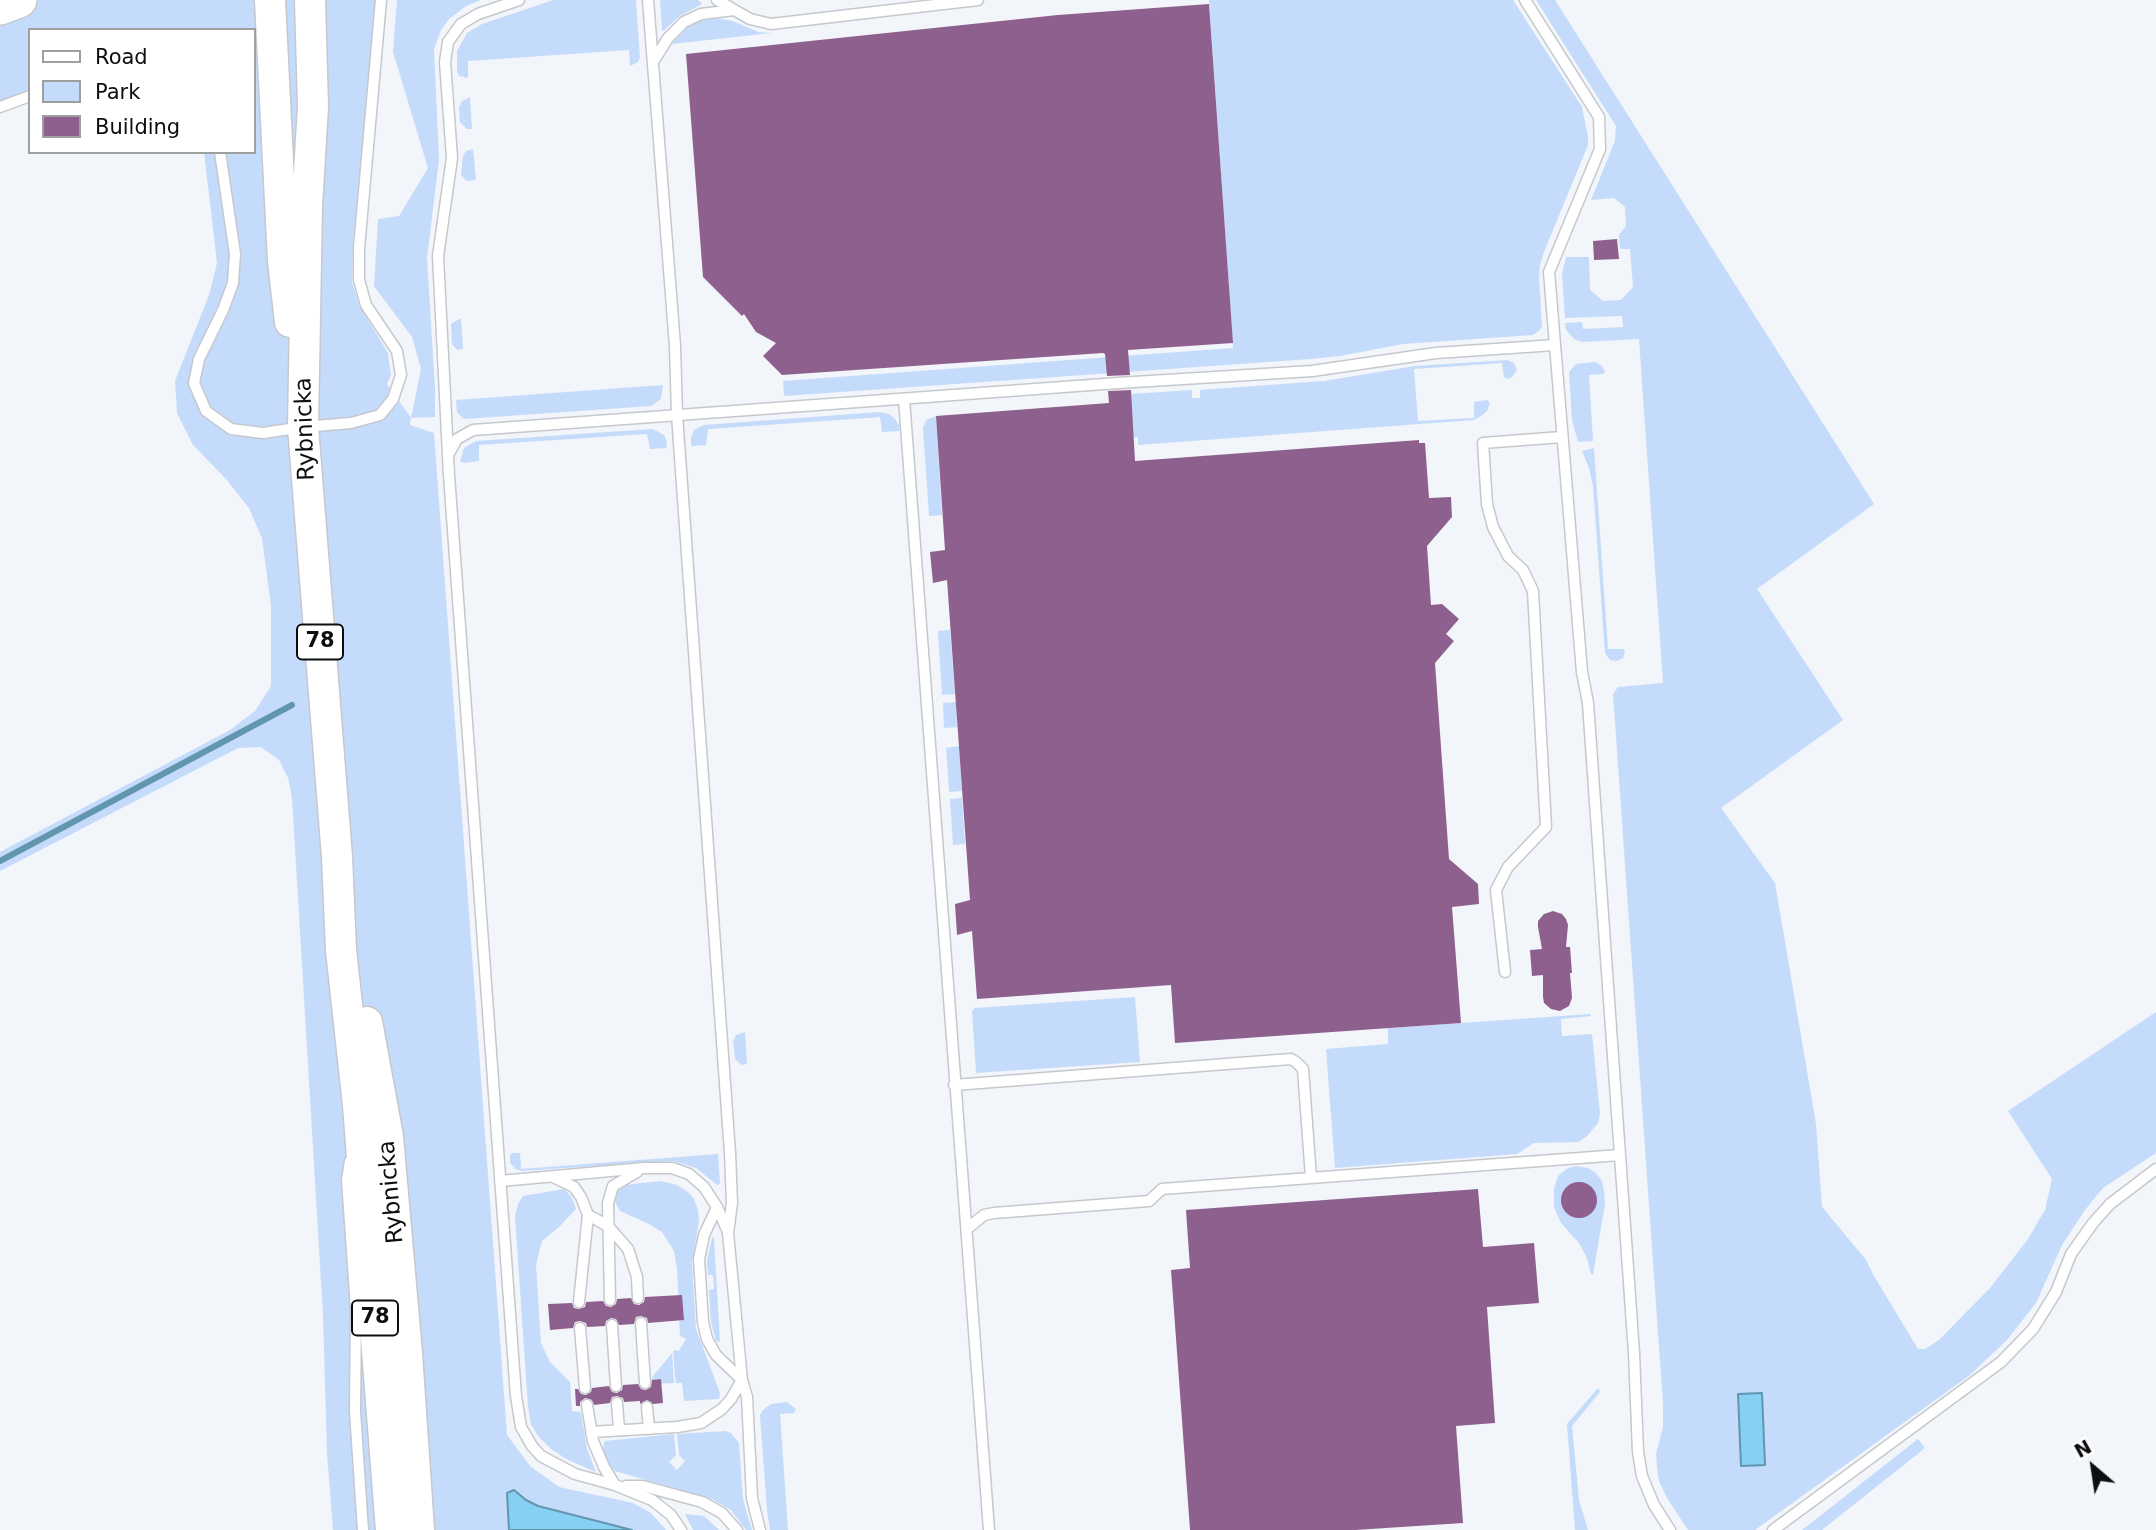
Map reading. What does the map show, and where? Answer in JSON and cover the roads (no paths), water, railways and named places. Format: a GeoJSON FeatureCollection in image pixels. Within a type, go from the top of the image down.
{"type":"FeatureCollection","features":[{"type":"Feature","properties":{"kind":"highway"},"geometry":{"type":"LineString","coordinates":[[0,7],[19,0]]}},
{"type":"Feature","properties":{"kind":"main road","name":"78"},"geometry":{"type":"LineString","coordinates":[[270,0],[283,261],[303,427]]}},
{"type":"Feature","properties":{"kind":"main road","name":"Rybnicka"},"geometry":{"type":"LineString","coordinates":[[310,0],[313,107],[307,205],[303,427],[337,856],[341,950],[358,1105],[391,1530]]}},
{"type":"Feature","properties":{"kind":"main road","name":"Rybnicka"},"geometry":{"type":"LineString","coordinates":[[337,856],[387,1137],[407,1353],[412,1445],[424,1526]]}},
{"type":"Feature","properties":{"kind":"lane"},"geometry":{"type":"LineString","coordinates":[[220,154],[234,254],[233,284],[200,359],[194,383],[206,411],[231,429],[263,433],[351,423],[380,415],[393,399],[401,376],[397,351],[366,305],[359,279],[359,248],[381,0]]}},
{"type":"Feature","properties":{"kind":"lane"},"geometry":{"type":"LineString","coordinates":[[519,0],[478,14],[461,24],[448,42],[445,62],[452,159],[438,256],[448,455],[516,1396],[521,1427],[532,1446],[550,1462],[575,1474],[643,1496],[662,1506],[681,1530]]}},
{"type":"Feature","properties":{"kind":"lane"},"geometry":{"type":"LineString","coordinates":[[648,0],[675,346],[677,415],[730,1153],[732,1203],[728,1233],[747,1397],[752,1498],[760,1530]]}},
{"type":"Feature","properties":{"kind":"lane"},"geometry":{"type":"LineString","coordinates":[[718,0],[750,19],[771,24],[978,0]]}},
{"type":"Feature","properties":{"kind":"lane"},"geometry":{"type":"LineString","coordinates":[[1525,0],[1599,117],[1600,149],[1549,272],[1582,672],[1588,703],[1634,1353],[1638,1452],[1650,1495],[1670,1530]]}},
{"type":"Feature","properties":{"kind":"lane"},"geometry":{"type":"LineString","coordinates":[[653,63],[668,38],[684,22],[708,13],[734,9]]}},
{"type":"Feature","properties":{"kind":"lane"},"geometry":{"type":"LineString","coordinates":[[0,107],[28,97]]}},
{"type":"Feature","properties":{"kind":"lane"},"geometry":{"type":"LineString","coordinates":[[448,455],[457,439],[473,430],[1312,372],[1436,352],[1555,345]]}},
{"type":"Feature","properties":{"kind":"lane"},"geometry":{"type":"LineString","coordinates":[[904,399],[989,1530]]}},
{"type":"Feature","properties":{"kind":"lane"},"geometry":{"type":"LineString","coordinates":[[1505,972],[1496,890],[1508,867],[1546,827],[1533,591],[1523,570],[1508,556],[1493,527],[1487,503],[1483,443],[1562,437]]}},
{"type":"Feature","properties":{"kind":"lane"},"geometry":{"type":"LineString","coordinates":[[954,1085],[1291,1059],[1303,1069],[1311,1178]]}},
{"type":"Feature","properties":{"kind":"lane"},"geometry":{"type":"LineString","coordinates":[[358,1105],[347,1180],[356,1309],[355,1411],[363,1530]]}},
{"type":"Feature","properties":{"kind":"lane"},"geometry":{"type":"LineString","coordinates":[[968,1228],[984,1215],[1149,1200],[1162,1189],[1620,1155]]}},
{"type":"Feature","properties":{"kind":"lane"},"geometry":{"type":"LineString","coordinates":[[500,1181],[644,1168],[672,1168],[689,1174],[704,1186],[728,1233]]}},
{"type":"Feature","properties":{"kind":"lane"},"geometry":{"type":"LineString","coordinates":[[610,1300],[608,1203],[613,1186],[644,1168]]}},
{"type":"Feature","properties":{"kind":"lane"},"geometry":{"type":"LineString","coordinates":[[1773,1530],[2001,1362],[2033,1329],[2056,1292],[2071,1254],[2092,1223],[2110,1204],[2156,1168]]}},
{"type":"Feature","properties":{"kind":"lane"},"geometry":{"type":"LineString","coordinates":[[550,1176],[574,1187],[588,1215],[579,1302]]}},
{"type":"Feature","properties":{"kind":"lane"},"geometry":{"type":"LineString","coordinates":[[717,1207],[704,1235],[699,1259],[703,1322],[707,1339],[716,1355],[743,1380]]}},
{"type":"Feature","properties":{"kind":"lane"},"geometry":{"type":"LineString","coordinates":[[588,1215],[608,1226],[628,1249],[637,1278],[638,1298]]}},
{"type":"Feature","properties":{"kind":"lane"},"geometry":{"type":"LineString","coordinates":[[640,1323],[645,1383]]}},
{"type":"Feature","properties":{"kind":"lane"},"geometry":{"type":"LineString","coordinates":[[612,1325],[616,1385]]}},
{"type":"Feature","properties":{"kind":"lane"},"geometry":{"type":"LineString","coordinates":[[580,1328],[585,1388]]}},
{"type":"Feature","properties":{"kind":"lane"},"geometry":{"type":"LineString","coordinates":[[591,1432],[690,1425],[712,1418],[731,1399],[743,1380]]}},
{"type":"Feature","properties":{"kind":"lane"},"geometry":{"type":"LineString","coordinates":[[617,1403],[619,1430]]}},
{"type":"Feature","properties":{"kind":"lane"},"geometry":{"type":"LineString","coordinates":[[587,1405],[591,1432],[604,1467],[615,1485]]}},
{"type":"Feature","properties":{"kind":"lane"},"geometry":{"type":"LineString","coordinates":[[647,1407],[649,1429]]}},
{"type":"Feature","properties":{"kind":"lane"},"geometry":{"type":"LineString","coordinates":[[615,1485],[643,1486],[696,1499],[722,1513],[737,1530]]}},
{"type":"Feature","properties":{"kind":"waterway"},"geometry":{"type":"LineString","coordinates":[[0,861],[292,705]]}}]}
